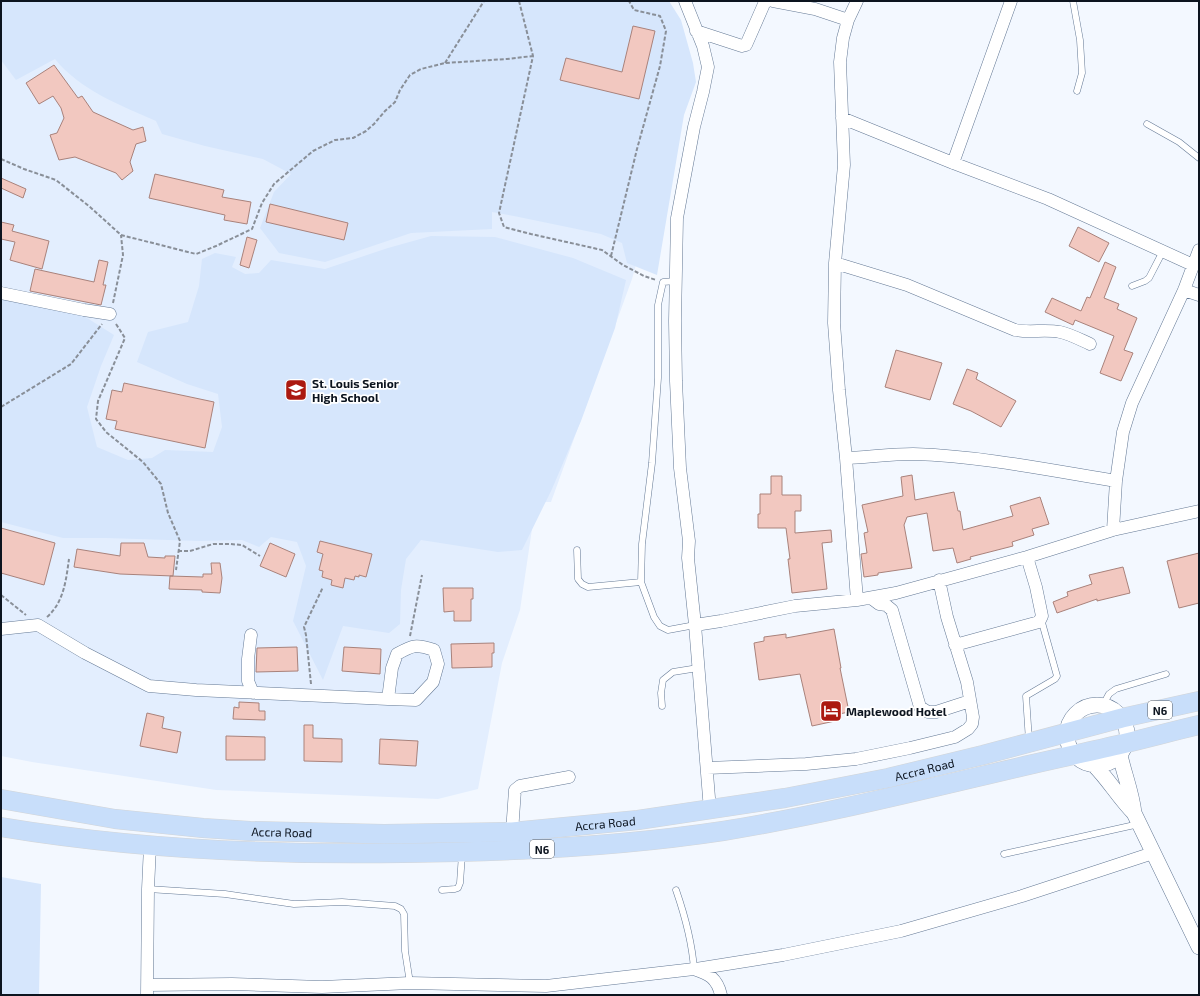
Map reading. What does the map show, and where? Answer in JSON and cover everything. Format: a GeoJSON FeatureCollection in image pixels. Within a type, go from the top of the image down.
{"type":"FeatureCollection","features":[{"type":"Feature","properties":{"kind":"highway","name":"Accra Road"},"geometry":{"type":"LineString","coordinates":[[1,799],[115,819],[250,831],[384,834],[512,832],[638,820],[785,798],[888,778],[983,755],[1122,718],[1199,701]]}},
{"type":"Feature","properties":{"kind":"highway","name":"Accra Road"},"geometry":{"type":"LineString","coordinates":[[1,827],[150,846],[214,850],[326,854],[462,853],[562,848],[723,831],[846,809],[1074,755],[1123,749],[1166,732],[1199,725]]}},
{"type":"Feature","properties":{"kind":"street"},"geometry":{"type":"LineString","coordinates":[[685,1],[703,46],[708,67],[694,127],[677,218],[675,321],[679,452],[689,541],[688,558],[710,810]]}},
{"type":"Feature","properties":{"kind":"street"},"geometry":{"type":"LineString","coordinates":[[696,31],[742,46],[746,45],[764,4],[767,1]]}},
{"type":"Feature","properties":{"kind":"street"},"geometry":{"type":"LineString","coordinates":[[774,1],[814,9],[848,20]]}},
{"type":"Feature","properties":{"kind":"street"},"geometry":{"type":"LineString","coordinates":[[857,1],[848,20],[843,38],[840,62],[844,165],[836,263],[834,323],[858,600]]}},
{"type":"Feature","properties":{"kind":"street"},"geometry":{"type":"LineString","coordinates":[[953,163],[1011,1]]}},
{"type":"Feature","properties":{"kind":"street"},"geometry":{"type":"LineString","coordinates":[[842,118],[953,163],[1048,199],[1163,250],[1193,265]]}},
{"type":"Feature","properties":{"kind":"street"},"geometry":{"type":"LineString","coordinates":[[1113,530],[1116,481],[1123,432],[1132,403],[1184,290],[1199,250]]}},
{"type":"Feature","properties":{"kind":"street"},"geometry":{"type":"LineString","coordinates":[[836,263],[907,285],[1015,330],[1025,332],[1061,332],[1090,344]]}},
{"type":"Feature","properties":{"kind":"street"},"geometry":{"type":"LineString","coordinates":[[1184,290],[1199,295]]}},
{"type":"Feature","properties":{"kind":"street"},"geometry":{"type":"LineString","coordinates":[[1,292],[84,310],[110,314]]}},
{"type":"Feature","properties":{"kind":"street"},"geometry":{"type":"LineString","coordinates":[[846,458],[912,454],[966,458],[1034,467],[1116,481]]}},
{"type":"Feature","properties":{"kind":"street"},"geometry":{"type":"LineString","coordinates":[[695,625],[728,620],[795,606],[858,600],[896,593],[1113,530],[1199,511]]}},
{"type":"Feature","properties":{"kind":"street"},"geometry":{"type":"LineString","coordinates":[[955,645],[1039,622],[1042,616],[1036,587],[1027,556]]}},
{"type":"Feature","properties":{"kind":"street"},"geometry":{"type":"LineString","coordinates":[[707,768],[813,763],[856,759],[955,737],[968,729],[972,724],[973,717],[970,700],[938,580]]}},
{"type":"Feature","properties":{"kind":"street"},"geometry":{"type":"LineString","coordinates":[[871,598],[879,604],[886,605],[892,610],[920,707],[928,712],[936,712],[970,700]]}},
{"type":"Feature","properties":{"kind":"street"},"geometry":{"type":"LineString","coordinates":[[1,629],[38,625],[84,653],[149,686],[196,690],[253,692],[388,699],[416,700],[433,682],[438,664],[434,650],[421,646],[409,647],[397,654],[392,668],[388,699]]}},
{"type":"Feature","properties":{"kind":"street"},"geometry":{"type":"LineString","coordinates":[[251,636],[248,659],[248,681],[253,692]]}},
{"type":"Feature","properties":{"kind":"street"},"geometry":{"type":"LineString","coordinates":[[1136,818],[1132,797],[1124,774],[1123,749],[1128,734],[1125,724],[1122,718],[1112,709],[1103,705],[1084,707],[1076,713],[1070,721],[1066,732],[1070,747],[1074,755],[1080,760],[1094,765],[1107,778],[1136,818],[1199,947]]}},
{"type":"Feature","properties":{"kind":"street"},"geometry":{"type":"LineString","coordinates":[[1094,765],[1108,763],[1123,749]]}},
{"type":"Feature","properties":{"kind":"street"},"geometry":{"type":"LineString","coordinates":[[512,832],[515,790],[520,786],[569,777]]}},
{"type":"Feature","properties":{"kind":"street"},"geometry":{"type":"LineString","coordinates":[[150,846],[147,990],[232,984],[322,991],[410,983],[547,991],[783,955],[901,931],[1022,896],[1153,852]]}},
{"type":"Feature","properties":{"kind":"street"},"geometry":{"type":"LineString","coordinates":[[694,969],[707,974],[716,981],[721,995]]}},
{"type":"Feature","properties":{"kind":"lane"},"geometry":{"type":"LineString","coordinates":[[1073,1],[1080,40],[1082,73],[1077,91]]}},
{"type":"Feature","properties":{"kind":"lane"},"geometry":{"type":"LineString","coordinates":[[1147,124],[1179,142],[1199,158]]}},
{"type":"Feature","properties":{"kind":"lane"},"geometry":{"type":"LineString","coordinates":[[1132,286],[1149,278],[1163,250]]}},
{"type":"Feature","properties":{"kind":"lane"},"geometry":{"type":"LineString","coordinates":[[676,281],[663,282],[658,305],[658,378],[652,463],[642,544],[641,582],[654,616],[660,626],[668,630],[695,625]]}},
{"type":"Feature","properties":{"kind":"lane"},"geometry":{"type":"LineString","coordinates":[[577,550],[578,579],[582,584],[588,586],[641,582]]}},
{"type":"Feature","properties":{"kind":"lane"},"geometry":{"type":"LineString","coordinates":[[1029,743],[1026,696],[1055,679],[1057,676],[1041,619]]}},
{"type":"Feature","properties":{"kind":"lane"},"geometry":{"type":"LineString","coordinates":[[662,706],[661,693],[663,680],[673,672],[698,668]]}},
{"type":"Feature","properties":{"kind":"lane"},"geometry":{"type":"LineString","coordinates":[[1103,705],[1108,694],[1116,689],[1166,674]]}},
{"type":"Feature","properties":{"kind":"lane"},"geometry":{"type":"LineString","coordinates":[[1004,854],[1136,818]]}},
{"type":"Feature","properties":{"kind":"lane"},"geometry":{"type":"LineString","coordinates":[[442,890],[458,888],[460,883],[462,853]]}},
{"type":"Feature","properties":{"kind":"lane"},"geometry":{"type":"LineString","coordinates":[[148,889],[224,894],[294,904],[342,902],[395,906],[401,909],[404,914],[405,950],[410,983]]}},
{"type":"Feature","properties":{"kind":"lane"},"geometry":{"type":"LineString","coordinates":[[676,890],[691,943],[694,969]]}},
{"type":"Feature","properties":{"kind":"path"},"geometry":{"type":"LineString","coordinates":[[445,63],[484,1]]}},
{"type":"Feature","properties":{"kind":"path"},"geometry":{"type":"LineString","coordinates":[[519,1],[533,56],[499,213],[504,227],[602,250],[644,276],[663,282]]}},
{"type":"Feature","properties":{"kind":"path"},"geometry":{"type":"LineString","coordinates":[[611,256],[637,149],[660,66],[666,31],[660,16],[634,10],[630,1]]}},
{"type":"Feature","properties":{"kind":"path"},"geometry":{"type":"LineString","coordinates":[[1,159],[56,180],[90,207],[121,235],[196,254],[252,229],[262,203],[274,184],[313,151],[335,140],[353,138],[366,131],[395,102],[400,90],[410,75],[421,69],[445,63],[507,60],[533,56]]}},
{"type":"Feature","properties":{"kind":"path"},"geometry":{"type":"LineString","coordinates":[[1,407],[71,364],[110,314],[123,255],[121,235]]}},
{"type":"Feature","properties":{"kind":"path"},"geometry":{"type":"LineString","coordinates":[[110,314],[124,338],[98,400],[96,418],[106,432],[143,462],[160,484],[168,513],[180,541],[176,570]]}},
{"type":"Feature","properties":{"kind":"path"},"geometry":{"type":"LineString","coordinates":[[178,551],[190,551],[213,544],[230,544],[242,545],[260,556]]}},
{"type":"Feature","properties":{"kind":"path"},"geometry":{"type":"LineString","coordinates":[[1,595],[38,625],[54,611],[66,586],[69,559]]}},
{"type":"Feature","properties":{"kind":"path"},"geometry":{"type":"LineString","coordinates":[[409,647],[411,629],[422,575]]}},
{"type":"Feature","properties":{"kind":"path"},"geometry":{"type":"LineString","coordinates":[[312,695],[304,627],[323,587]]}},
{"type":"Feature","properties":{"kind":"shaded area","name":"St. Louis Senior High School"},"geometry":{"type":"Polygon","coordinates":[[[1,1],[677,117],[632,279],[551,502],[536,502],[520,610],[502,663],[478,789],[438,799],[216,790],[1,756],[1,1]]]}},
{"type":"Feature","properties":{"kind":"shaded area"},"geometry":{"type":"Polygon","coordinates":[[[1,1],[669,1],[681,20],[693,63],[696,82],[684,115],[657,275],[627,263],[622,243],[601,234],[492,212],[492,229],[411,233],[325,262],[279,253],[260,228],[274,192],[291,174],[263,159],[205,146],[162,134],[156,121],[101,96],[76,80],[55,59],[16,80],[1,60],[1,1]]]}},
{"type":"Feature","properties":{"kind":"shaded area"},"geometry":{"type":"Polygon","coordinates":[[[431,236],[495,237],[573,258],[626,280],[615,328],[581,421],[552,489],[522,550],[498,552],[421,540],[406,559],[401,590],[400,624],[389,633],[343,626],[323,680],[293,621],[306,566],[297,542],[271,537],[259,547],[242,540],[200,541],[63,538],[1,522],[1,299],[76,311],[114,335],[101,366],[87,407],[97,447],[128,460],[152,458],[165,450],[213,452],[222,427],[218,394],[187,384],[137,362],[148,332],[188,322],[199,286],[202,259],[215,253],[236,257],[232,267],[245,274],[259,273],[271,260],[325,269],[388,248],[431,236]]]}},
{"type":"Feature","properties":{"kind":"shaded area"},"geometry":{"type":"Polygon","coordinates":[[[1,877],[41,884],[39,995],[1,995],[1,877]]]}},
{"type":"Feature","properties":{"kind":"building"},"geometry":{"type":"Polygon","coordinates":[[[633,26],[655,31],[639,99],[560,80],[566,58],[622,72],[633,26]]]}},
{"type":"Feature","properties":{"kind":"building"},"geometry":{"type":"Polygon","coordinates":[[[54,65],[78,98],[82,96],[93,112],[133,130],[143,127],[146,141],[136,144],[130,162],[133,171],[122,180],[116,173],[75,157],[59,160],[50,135],[57,133],[64,118],[61,108],[53,96],[39,104],[26,83],[54,65]]]}},
{"type":"Feature","properties":{"kind":"building"},"geometry":{"type":"Polygon","coordinates":[[[155,174],[224,190],[222,197],[251,202],[247,224],[224,220],[225,215],[149,198],[155,174]]]}},
{"type":"Feature","properties":{"kind":"building"},"geometry":{"type":"Polygon","coordinates":[[[1,178],[26,189],[23,198],[1,188],[1,178]]]}},
{"type":"Feature","properties":{"kind":"building"},"geometry":{"type":"Polygon","coordinates":[[[270,204],[348,223],[344,240],[266,222],[270,204]]]}},
{"type":"Feature","properties":{"kind":"building"},"geometry":{"type":"Polygon","coordinates":[[[1,222],[14,225],[12,231],[49,241],[42,269],[10,260],[15,242],[1,239],[1,222]]]}},
{"type":"Feature","properties":{"kind":"building"},"geometry":{"type":"Polygon","coordinates":[[[1078,227],[1109,243],[1099,262],[1069,246],[1078,227]]]}},
{"type":"Feature","properties":{"kind":"building"},"geometry":{"type":"Polygon","coordinates":[[[247,237],[257,240],[249,268],[240,265],[247,237]]]}},
{"type":"Feature","properties":{"kind":"building"},"geometry":{"type":"Polygon","coordinates":[[[99,260],[108,262],[103,285],[106,285],[101,305],[30,291],[35,269],[94,282],[99,260]]]}},
{"type":"Feature","properties":{"kind":"building"},"geometry":{"type":"Polygon","coordinates":[[[1105,262],[1116,267],[1104,298],[1119,304],[1117,309],[1137,318],[1124,350],[1133,353],[1121,381],[1100,373],[1114,336],[1075,320],[1073,325],[1045,312],[1052,298],[1081,311],[1087,297],[1090,298],[1105,262]]]}},
{"type":"Feature","properties":{"kind":"building"},"geometry":{"type":"Polygon","coordinates":[[[896,350],[942,363],[930,400],[885,387],[896,350]]]}},
{"type":"Feature","properties":{"kind":"building"},"geometry":{"type":"Polygon","coordinates":[[[967,369],[978,373],[976,379],[1016,401],[1001,427],[971,411],[953,404],[967,369]]]}},
{"type":"Feature","properties":{"kind":"building"},"geometry":{"type":"Polygon","coordinates":[[[124,383],[214,402],[205,448],[115,429],[117,421],[106,419],[112,390],[122,392],[124,383]]]}},
{"type":"Feature","properties":{"kind":"building"},"geometry":{"type":"Polygon","coordinates":[[[912,475],[915,500],[954,492],[958,511],[960,511],[963,530],[1013,516],[1010,506],[1040,497],[1049,524],[1032,529],[1034,535],[1012,542],[1013,546],[970,557],[971,559],[957,563],[953,548],[933,551],[927,513],[907,517],[904,525],[912,568],[878,573],[878,575],[864,577],[861,554],[867,553],[864,533],[868,532],[862,505],[903,496],[901,477],[912,475]]]}},
{"type":"Feature","properties":{"kind":"building"},"geometry":{"type":"Polygon","coordinates":[[[771,476],[782,476],[782,495],[801,495],[801,511],[795,511],[795,533],[831,530],[832,542],[822,543],[827,589],[792,593],[786,528],[758,528],[760,494],[771,494],[771,476]]]}},
{"type":"Feature","properties":{"kind":"building"},"geometry":{"type":"Polygon","coordinates":[[[1,528],[55,543],[44,585],[1,573],[1,528]]]}},
{"type":"Feature","properties":{"kind":"building"},"geometry":{"type":"Polygon","coordinates":[[[320,541],[372,554],[366,577],[359,575],[359,577],[355,576],[354,580],[345,578],[343,588],[331,585],[332,580],[322,577],[323,571],[319,570],[323,554],[317,552],[320,541]]]}},
{"type":"Feature","properties":{"kind":"building"},"geometry":{"type":"Polygon","coordinates":[[[121,543],[144,543],[148,557],[165,558],[165,556],[175,556],[173,576],[120,574],[74,567],[77,549],[120,556],[121,543]]]}},
{"type":"Feature","properties":{"kind":"building"},"geometry":{"type":"Polygon","coordinates":[[[270,543],[295,554],[286,577],[260,566],[270,543]]]}},
{"type":"Feature","properties":{"kind":"building"},"geometry":{"type":"Polygon","coordinates":[[[1199,553],[1199,603],[1179,608],[1167,561],[1199,553]]]}},
{"type":"Feature","properties":{"kind":"building"},"geometry":{"type":"Polygon","coordinates":[[[211,563],[220,563],[222,578],[220,593],[202,592],[202,590],[169,589],[170,576],[203,577],[203,574],[212,574],[211,563]]]}},
{"type":"Feature","properties":{"kind":"building"},"geometry":{"type":"Polygon","coordinates":[[[1123,567],[1130,593],[1097,601],[1097,599],[1057,613],[1053,602],[1068,596],[1067,592],[1092,584],[1089,575],[1123,567]]]}},
{"type":"Feature","properties":{"kind":"building"},"geometry":{"type":"Polygon","coordinates":[[[443,588],[473,588],[473,599],[471,599],[471,621],[454,621],[454,611],[444,612],[443,588]]]}},
{"type":"Feature","properties":{"kind":"building"},"geometry":{"type":"Polygon","coordinates":[[[834,629],[849,712],[834,715],[835,721],[812,726],[800,674],[759,680],[754,643],[764,641],[764,637],[786,634],[786,638],[834,629]]]}},
{"type":"Feature","properties":{"kind":"building"},"geometry":{"type":"Polygon","coordinates":[[[494,643],[492,667],[452,668],[451,644],[494,643]]]}},
{"type":"Feature","properties":{"kind":"building"},"geometry":{"type":"Polygon","coordinates":[[[297,647],[298,671],[256,672],[257,648],[297,647]]]}},
{"type":"Feature","properties":{"kind":"building"},"geometry":{"type":"Polygon","coordinates":[[[344,647],[381,649],[380,674],[342,671],[344,647]]]}},
{"type":"Feature","properties":{"kind":"building"},"geometry":{"type":"Polygon","coordinates":[[[239,702],[259,703],[259,711],[265,711],[265,720],[233,719],[234,707],[239,708],[239,702]]]}},
{"type":"Feature","properties":{"kind":"building"},"geometry":{"type":"Polygon","coordinates":[[[147,713],[164,717],[162,728],[181,732],[177,753],[140,746],[147,713]]]}},
{"type":"Feature","properties":{"kind":"building"},"geometry":{"type":"Polygon","coordinates":[[[304,725],[313,725],[313,738],[342,739],[342,762],[304,761],[304,725]]]}},
{"type":"Feature","properties":{"kind":"building"},"geometry":{"type":"Polygon","coordinates":[[[226,736],[265,737],[265,760],[226,760],[226,736]]]}},
{"type":"Feature","properties":{"kind":"building"},"geometry":{"type":"Polygon","coordinates":[[[380,739],[418,741],[416,766],[379,764],[380,739]]]}},
{"type":"Feature","properties":{"kind":"place","name":"St. Louis Senior High School"},"geometry":{"type":"Point","coordinates":[296,390]}},
{"type":"Feature","properties":{"kind":"place","name":"Maplewood Hotel"},"geometry":{"type":"Point","coordinates":[831,711]}}]}
